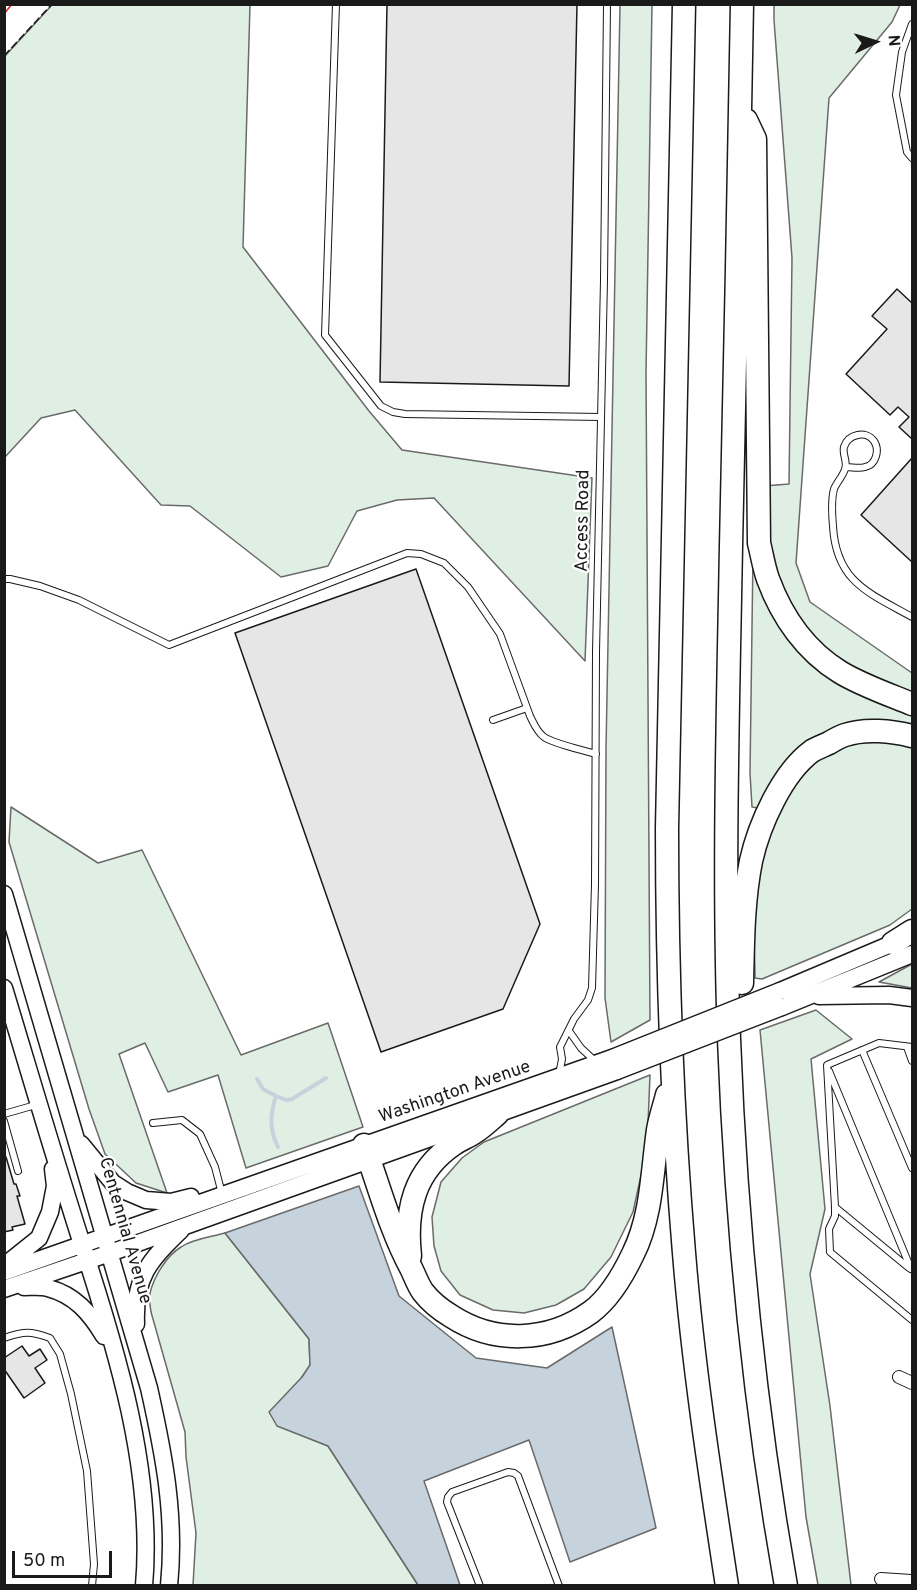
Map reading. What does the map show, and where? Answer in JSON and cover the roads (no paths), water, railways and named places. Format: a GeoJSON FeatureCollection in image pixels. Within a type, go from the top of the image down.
{"type":"FeatureCollection","features":[{"type":"Feature","properties":{"kind":"highway"},"geometry":{"type":"LineString","coordinates":[[684,4],[667,828],[667,951],[672,1074],[691,1328],[727,1586]]}},
{"type":"Feature","properties":{"kind":"highway"},"geometry":{"type":"LineString","coordinates":[[742,4],[728,711],[729,1040],[735,1159],[750,1327],[768,1474],[786,1586]]}},
{"type":"Feature","properties":{"kind":"highway"},"geometry":{"type":"LineString","coordinates":[[740,109],[755,139],[759,543],[767,578],[779,607],[796,633],[818,656],[841,673],[912,704]]}},
{"type":"Feature","properties":{"kind":"highway"},"geometry":{"type":"LineString","coordinates":[[729,1040],[742,987],[743,922],[752,860],[765,817],[780,790],[796,766],[813,751],[846,735],[873,731],[898,732],[912,736]]}},
{"type":"Feature","properties":{"kind":"highway"},"geometry":{"type":"LineString","coordinates":[[906,944],[912,931]]}},
{"type":"Feature","properties":{"kind":"highway"},"geometry":{"type":"LineString","coordinates":[[367,1153],[399,1245],[424,1293],[442,1310],[474,1329],[498,1336],[522,1337],[549,1332],[591,1312],[622,1276],[634,1252],[648,1206],[658,1128],[672,1074]]}},
{"type":"Feature","properties":{"kind":"highway"},"geometry":{"type":"LineString","coordinates":[[411,1269],[409,1220],[416,1188],[425,1172],[438,1158],[454,1144],[476,1132],[497,1114]]}},
{"type":"Feature","properties":{"kind":"main road","name":"Centennial Avenue"},"geometry":{"type":"LineString","coordinates":[[4,894],[10,932],[76,1138],[149,1388],[164,1456],[170,1507],[169,1586]]}},
{"type":"Feature","properties":{"kind":"main road","name":"Washington Avenue"},"geometry":{"type":"LineString","coordinates":[[781,999],[806,996],[906,944]]}},
{"type":"Feature","properties":{"kind":"main road","name":"Washington Avenue"},"geometry":{"type":"LineString","coordinates":[[6,1283],[107,1245],[259,1182],[497,1114],[609,1064],[781,999],[906,944]]}},
{"type":"Feature","properties":{"kind":"main road"},"geometry":{"type":"LineString","coordinates":[[4,988],[115,1356],[139,1457],[144,1517],[144,1586]]}},
{"type":"Feature","properties":{"kind":"main road"},"geometry":{"type":"LineString","coordinates":[[806,996],[880,994],[912,998]]}},
{"type":"Feature","properties":{"kind":"main road","name":"Washington Avenue"},"geometry":{"type":"LineString","coordinates":[[107,1245],[184,1226],[558,1078],[609,1064]]}},
{"type":"Feature","properties":{"kind":"main road"},"geometry":{"type":"LineString","coordinates":[[4,1266],[39,1238],[50,1212],[55,1186],[47,1130]]}},
{"type":"Feature","properties":{"kind":"main road"},"geometry":{"type":"LineString","coordinates":[[76,1138],[113,1183],[126,1192],[146,1200],[171,1202],[259,1182]]}},
{"type":"Feature","properties":{"kind":"main road"},"geometry":{"type":"LineString","coordinates":[[137,1346],[135,1304],[142,1278],[156,1254],[184,1226]]}},
{"type":"Feature","properties":{"kind":"main road"},"geometry":{"type":"LineString","coordinates":[[6,1283],[47,1287],[76,1300],[93,1317],[115,1356]]}},
{"type":"Feature","properties":{"kind":"main road"},"geometry":{"type":"LineString","coordinates":[[134,1586],[136,1565],[145,1557]]}},
{"type":"Feature","properties":{"kind":"street"},"geometry":{"type":"LineString","coordinates":[[899,1377],[912,1383]]}},
{"type":"Feature","properties":{"kind":"street"},"geometry":{"type":"LineString","coordinates":[[881,1579],[912,1582]]}},
{"type":"Feature","properties":{"kind":"lane"},"geometry":{"type":"LineString","coordinates":[[336,4],[325,335],[381,406],[393,412],[601,417]]}},
{"type":"Feature","properties":{"kind":"lane","name":"Access Road"},"geometry":{"type":"LineString","coordinates":[[558,1078],[562,1059],[560,1047],[574,1019],[588,1000],[592,988],[607,4]]}},
{"type":"Feature","properties":{"kind":"lane"},"geometry":{"type":"LineString","coordinates":[[912,24],[902,52],[896,95],[907,152],[912,158]]}},
{"type":"Feature","properties":{"kind":"lane"},"geometry":{"type":"LineString","coordinates":[[847,467],[866,467],[871,464],[876,458],[877,450],[874,442],[863,435],[856,435],[847,441],[844,448],[847,467],[834,489],[832,514],[833,539],[839,558],[849,576],[868,593],[912,617]]}},
{"type":"Feature","properties":{"kind":"lane"},"geometry":{"type":"LineString","coordinates":[[4,579],[40,586],[79,600],[169,645],[407,553],[421,554],[444,563],[468,587],[496,627],[537,730],[544,737],[553,741],[596,754]]}},
{"type":"Feature","properties":{"kind":"lane"},"geometry":{"type":"LineString","coordinates":[[493,720],[527,708]]}},
{"type":"Feature","properties":{"kind":"lane"},"geometry":{"type":"LineString","coordinates":[[569,1031],[581,1048],[609,1064]]}},
{"type":"Feature","properties":{"kind":"lane"},"geometry":{"type":"LineString","coordinates":[[827,1065],[879,1043],[910,1047],[912,1061]]}},
{"type":"Feature","properties":{"kind":"lane"},"geometry":{"type":"LineString","coordinates":[[862,1050],[912,1168]]}},
{"type":"Feature","properties":{"kind":"lane"},"geometry":{"type":"LineString","coordinates":[[827,1065],[835,1207],[835,1216],[829,1229],[830,1252],[912,1320]]}},
{"type":"Feature","properties":{"kind":"lane"},"geometry":{"type":"LineString","coordinates":[[827,1065],[912,1270]]}},
{"type":"Feature","properties":{"kind":"lane"},"geometry":{"type":"LineString","coordinates":[[4,1114],[40,1104]]}},
{"type":"Feature","properties":{"kind":"lane"},"geometry":{"type":"LineString","coordinates":[[153,1123],[182,1120],[200,1134],[215,1167],[221,1190]]}},
{"type":"Feature","properties":{"kind":"lane"},"geometry":{"type":"LineString","coordinates":[[4,1121],[18,1171]]}},
{"type":"Feature","properties":{"kind":"lane"},"geometry":{"type":"LineString","coordinates":[[835,1207],[912,1270]]}},
{"type":"Feature","properties":{"kind":"lane"},"geometry":{"type":"LineString","coordinates":[[4,1338],[24,1332],[38,1334],[50,1338],[60,1354],[87,1471],[94,1564],[92,1586]]}},
{"type":"Feature","properties":{"kind":"lane"},"geometry":{"type":"LineString","coordinates":[[480,1586],[447,1502],[448,1497],[452,1492],[508,1472],[518,1476],[559,1586]]}},
{"type":"Feature","properties":{"kind":"waterway"},"geometry":{"type":"LineString","coordinates":[[276,1096],[286,1100],[292,1099],[326,1078]]}},
{"type":"Feature","properties":{"kind":"waterway"},"geometry":{"type":"LineString","coordinates":[[257,1079],[263,1089],[276,1096],[271,1122],[278,1147]]}}]}
